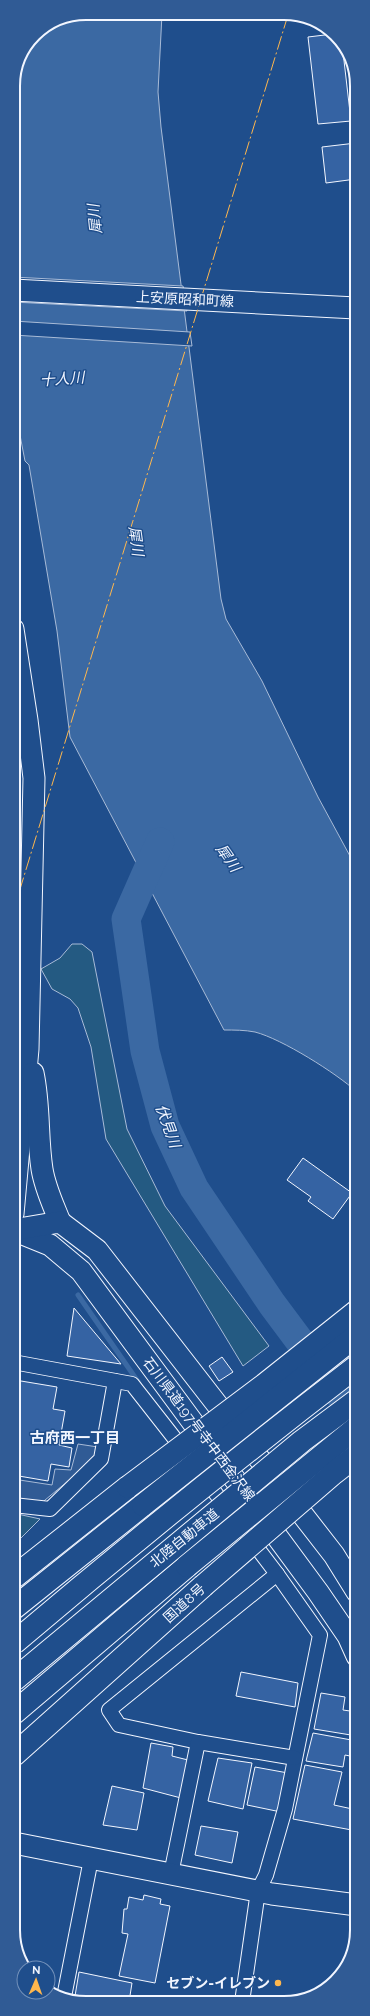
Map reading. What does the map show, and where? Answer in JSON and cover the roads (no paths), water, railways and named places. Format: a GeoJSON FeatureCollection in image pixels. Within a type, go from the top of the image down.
{"type":"FeatureCollection","features":[{"type":"Feature","properties":{"kind":"highway"},"geometry":{"type":"LineString","coordinates":[[20,1573],[128,1487],[264,1385],[350,1317]]}},
{"type":"Feature","properties":{"kind":"highway"},"geometry":{"type":"LineString","coordinates":[[20,1603],[350,1341]]}},
{"type":"Feature","properties":{"kind":"highway","name":"北陸自動車道"},"geometry":{"type":"LineString","coordinates":[[20,1638],[215,1478],[350,1372]]}},
{"type":"Feature","properties":{"kind":"highway","name":"北陸自動車道"},"geometry":{"type":"LineString","coordinates":[[20,1675],[296,1446],[350,1405]]}},
{"type":"Feature","properties":{"kind":"highway"},"geometry":{"type":"LineString","coordinates":[[20,1708],[188,1566],[350,1433]]}},
{"type":"Feature","properties":{"kind":"highway","name":"国道8号"},"geometry":{"type":"LineString","coordinates":[[20,1750],[203,1586],[350,1460]]}},
{"type":"Feature","properties":{"kind":"main road","name":"上安原昭和町線"},"geometry":{"type":"LineString","coordinates":[[20,290],[350,308]]}},
{"type":"Feature","properties":{"kind":"main road"},"geometry":{"type":"LineString","coordinates":[[20,674],[34,778],[20,1065]]}},
{"type":"Feature","properties":{"kind":"main road"},"geometry":{"type":"LineString","coordinates":[[21,1044],[38,1098],[42,1169],[47,1192],[60,1222]]}},
{"type":"Feature","properties":{"kind":"main road","name":"石川県道197号寺中西金沢線"},"geometry":{"type":"LineString","coordinates":[[20,1229],[60,1222],[97,1250],[334,1555],[350,1581]]}},
{"type":"Feature","properties":{"kind":"main road","name":"石川県道197号寺中西金沢線"},"geometry":{"type":"LineString","coordinates":[[20,1233],[50,1245],[81,1270],[314,1585],[350,1640]]}},
{"type":"Feature","properties":{"kind":"main road"},"geometry":{"type":"LineString","coordinates":[[20,1844],[258,1891],[350,1906]]}},
{"type":"Feature","properties":{"kind":"street"},"geometry":{"type":"LineString","coordinates":[[20,1363],[132,1384],[277,1574],[320,1635],[283,1816],[266,1875],[258,1891],[243,1996]]}},
{"type":"Feature","properties":{"kind":"street"},"geometry":{"type":"LineString","coordinates":[[20,1506],[50,1509],[101,1459],[115,1381]]}},
{"type":"Feature","properties":{"kind":"street"},"geometry":{"type":"LineString","coordinates":[[277,1574],[109,1710],[119,1725],[198,1742],[295,1758]]}},
{"type":"Feature","properties":{"kind":"street"},"geometry":{"type":"LineString","coordinates":[[171,1874],[198,1742]]}},
{"type":"Feature","properties":{"kind":"street"},"geometry":{"type":"LineString","coordinates":[[65,1992],[91,1859]]}},
{"type":"Feature","properties":{"kind":"water"},"geometry":{"type":"Polygon","coordinates":[[[86,20],[162,20],[158,92],[161,127],[221,599],[226,619],[262,681],[318,797],[350,856],[350,1086],[294,1049],[266,1036],[243,1030],[224,1030],[70,737],[57,631],[29,465],[25,461],[20,435],[20,82],[22,69],[27,57],[42,36],[65,24],[86,20]]]}},
{"type":"Feature","properties":{"kind":"waterway","name":"伏見川"},"geometry":{"type":"LineString","coordinates":[[160,842],[126,919],[145,1051],[165,1126],[194,1188],[272,1304],[350,1409]]}},
{"type":"Feature","properties":{"kind":"waterway"},"geometry":{"type":"LineString","coordinates":[[78,1295],[139,1383]]}},
{"type":"Feature","properties":{"kind":"place","name":"セブン-イレブン"},"geometry":{"type":"Point","coordinates":[278,1983]}},
{"type":"Feature","properties":{"kind":"district","name":"古府西一丁目"},"geometry":{"type":"Point","coordinates":[75,1438]}},
{"type":"Feature","properties":{"kind":"water label","name":"犀川"},"geometry":{"type":"Point","coordinates":[95,219]}},
{"type":"Feature","properties":{"kind":"water label","name":"十人川"},"geometry":{"type":"Point","coordinates":[62,379]}},
{"type":"Feature","properties":{"kind":"water label","name":"犀川"},"geometry":{"type":"Point","coordinates":[136,541]}},
{"type":"Feature","properties":{"kind":"water label","name":"犀川"},"geometry":{"type":"Point","coordinates":[228,858]}}]}
